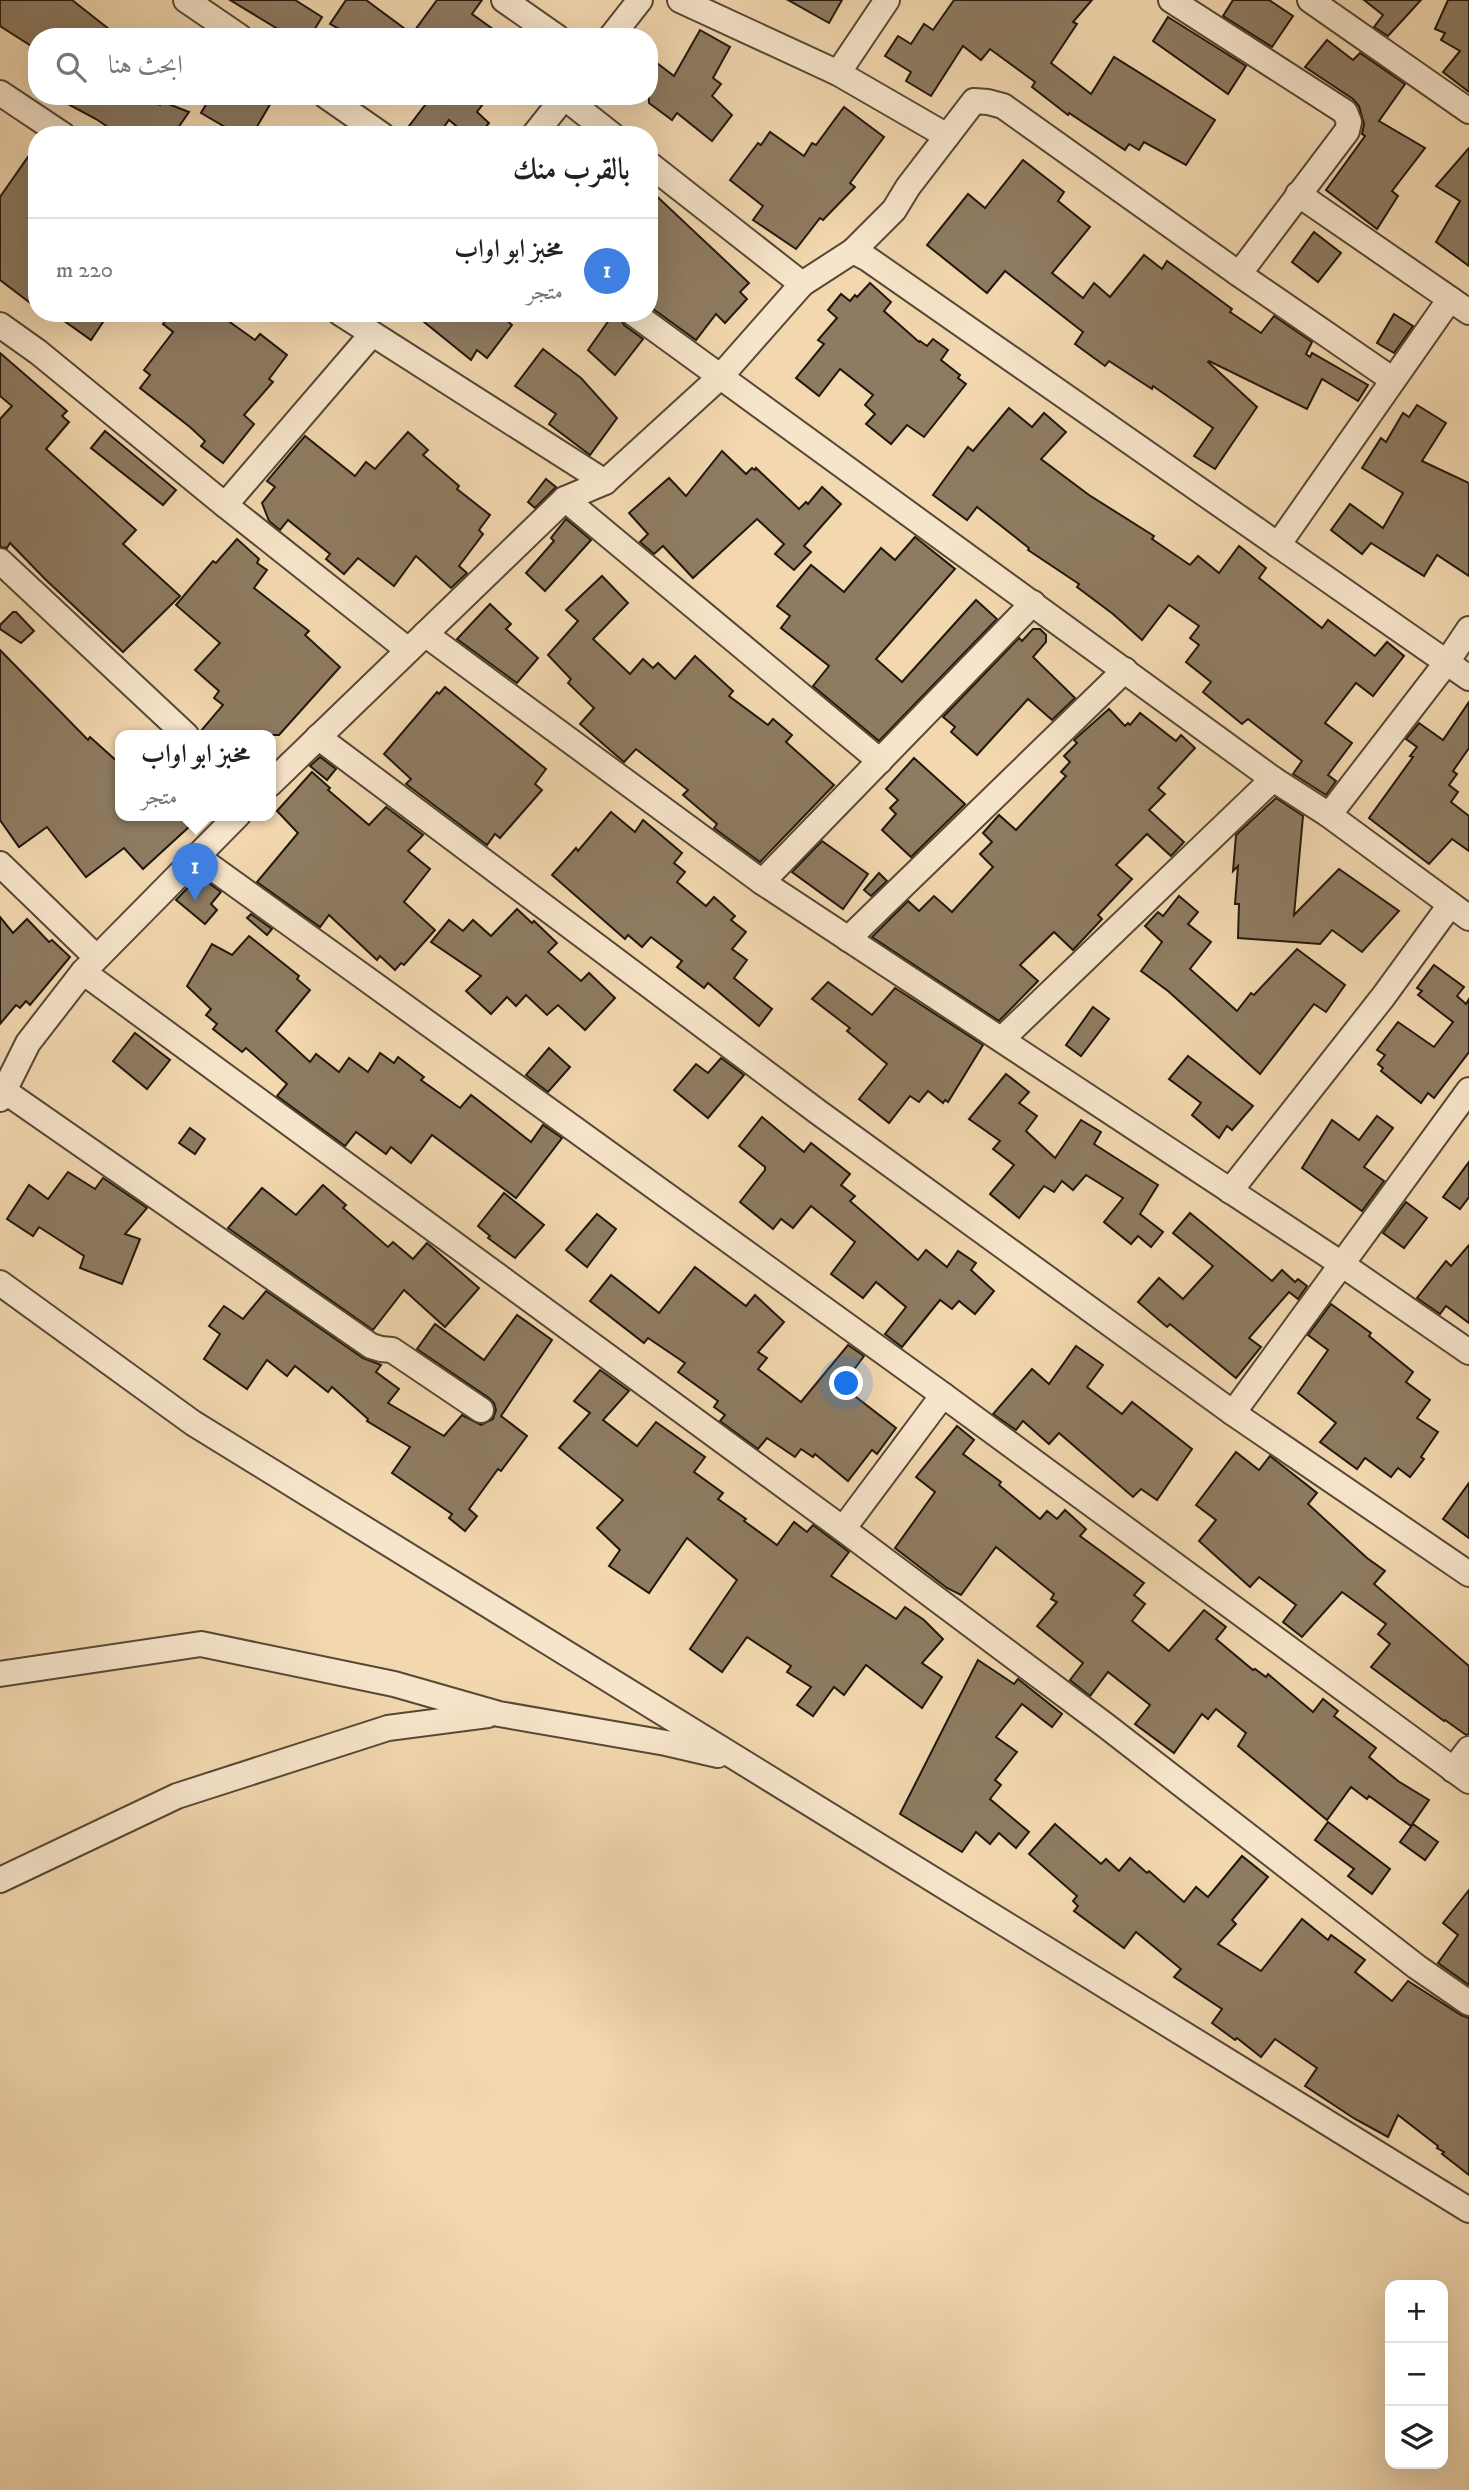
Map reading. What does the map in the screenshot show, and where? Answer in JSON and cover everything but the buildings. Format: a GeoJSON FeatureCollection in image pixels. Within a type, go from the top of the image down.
{"type":"FeatureCollection","features":[{"type":"Feature","properties":{"kind":"street"},"geometry":{"type":"LineString","coordinates":[[186,0],[227,28]]}},
{"type":"Feature","properties":{"kind":"street"},"geometry":{"type":"LineString","coordinates":[[504,0],[544,28]]}},
{"type":"Feature","properties":{"kind":"street"},"geometry":{"type":"LineString","coordinates":[[618,28],[640,0]]}},
{"type":"Feature","properties":{"kind":"street"},"geometry":{"type":"LineString","coordinates":[[680,0],[838,73],[947,136]]}},
{"type":"Feature","properties":{"kind":"street"},"geometry":{"type":"LineString","coordinates":[[838,73],[887,0]]}},
{"type":"Feature","properties":{"kind":"street"},"geometry":{"type":"LineString","coordinates":[[1171,0],[1345,112],[1349,122],[1347,131],[1239,274]]}},
{"type":"Feature","properties":{"kind":"street"},"geometry":{"type":"LineString","coordinates":[[1310,0],[1469,111]]}},
{"type":"Feature","properties":{"kind":"street"},"geometry":{"type":"LineString","coordinates":[[0,93],[50,126]]}},
{"type":"Feature","properties":{"kind":"street"},"geometry":{"type":"LineString","coordinates":[[276,778],[565,499],[605,482],[720,377],[802,284],[853,251],[894,210],[974,101],[1003,106],[1393,380]]}},
{"type":"Feature","properties":{"kind":"street"},"geometry":{"type":"LineString","coordinates":[[339,105],[369,126]]}},
{"type":"Feature","properties":{"kind":"street"},"geometry":{"type":"LineString","coordinates":[[541,126],[558,105]]}},
{"type":"Feature","properties":{"kind":"street"},"geometry":{"type":"LineString","coordinates":[[575,105],[601,126]]}},
{"type":"Feature","properties":{"kind":"street"},"geometry":{"type":"LineString","coordinates":[[658,171],[802,284]]}},
{"type":"Feature","properties":{"kind":"street"},"geometry":{"type":"LineString","coordinates":[[1278,545],[1393,380],[1459,306],[1298,194]]}},
{"type":"Feature","properties":{"kind":"street"},"geometry":{"type":"LineString","coordinates":[[853,251],[1469,678]]}},
{"type":"Feature","properties":{"kind":"street"},"geometry":{"type":"LineString","coordinates":[[354,322],[605,482]]}},
{"type":"Feature","properties":{"kind":"street"},"geometry":{"type":"LineString","coordinates":[[645,322],[1459,912],[1382,997],[1230,1191]]}},
{"type":"Feature","properties":{"kind":"street"},"geometry":{"type":"LineString","coordinates":[[0,324],[225,505],[416,642],[762,882],[1340,1263],[1469,1352]]}},
{"type":"Feature","properties":{"kind":"street"},"geometry":{"type":"LineString","coordinates":[[225,505],[372,334]]}},
{"type":"Feature","properties":{"kind":"street"},"geometry":{"type":"LineString","coordinates":[[565,499],[880,761]]}},
{"type":"Feature","properties":{"kind":"street"},"geometry":{"type":"LineString","coordinates":[[0,561],[181,730]]}},
{"type":"Feature","properties":{"kind":"street"},"geometry":{"type":"LineString","coordinates":[[762,882],[1033,603]]}},
{"type":"Feature","properties":{"kind":"street"},"geometry":{"type":"LineString","coordinates":[[1329,816],[1447,662],[1469,629]]}},
{"type":"Feature","properties":{"kind":"street"},"geometry":{"type":"LineString","coordinates":[[848,939],[1125,670]]}},
{"type":"Feature","properties":{"kind":"street"},"geometry":{"type":"LineString","coordinates":[[318,737],[818,1112],[1233,1413],[1469,1574]]}},
{"type":"Feature","properties":{"kind":"street"},"geometry":{"type":"LineString","coordinates":[[1002,1039],[1273,779]]}},
{"type":"Feature","properties":{"kind":"street"},"geometry":{"type":"LineString","coordinates":[[233,821],[89,964],[28,1043],[1,1092],[370,1346],[392,1350],[481,1410]]}},
{"type":"Feature","properties":{"kind":"street"},"geometry":{"type":"LineString","coordinates":[[196,856],[943,1395],[1461,1776],[1469,1749]]}},
{"type":"Feature","properties":{"kind":"street"},"geometry":{"type":"LineString","coordinates":[[0,864],[89,964],[1105,1725],[1417,1967],[1469,2003]]}},
{"type":"Feature","properties":{"kind":"street"},"geometry":{"type":"LineString","coordinates":[[1233,1413],[1469,1090]]}},
{"type":"Feature","properties":{"kind":"street"},"geometry":{"type":"LineString","coordinates":[[0,1283],[192,1423],[1469,2210]]}},
{"type":"Feature","properties":{"kind":"street"},"geometry":{"type":"LineString","coordinates":[[844,1529],[943,1395]]}},
{"type":"Feature","properties":{"kind":"street"},"geometry":{"type":"LineString","coordinates":[[0,1674],[201,1644],[394,1684],[499,1714],[666,1743],[739,1760]]}},
{"type":"Feature","properties":{"kind":"street"},"geometry":{"type":"LineString","coordinates":[[0,1880],[190,1792],[388,1728],[499,1714]]}},
{"type":"Feature","properties":{"kind":"place","name":"مخبز ابو اواب"},"geometry":{"type":"Point","coordinates":[195,901]}}]}
